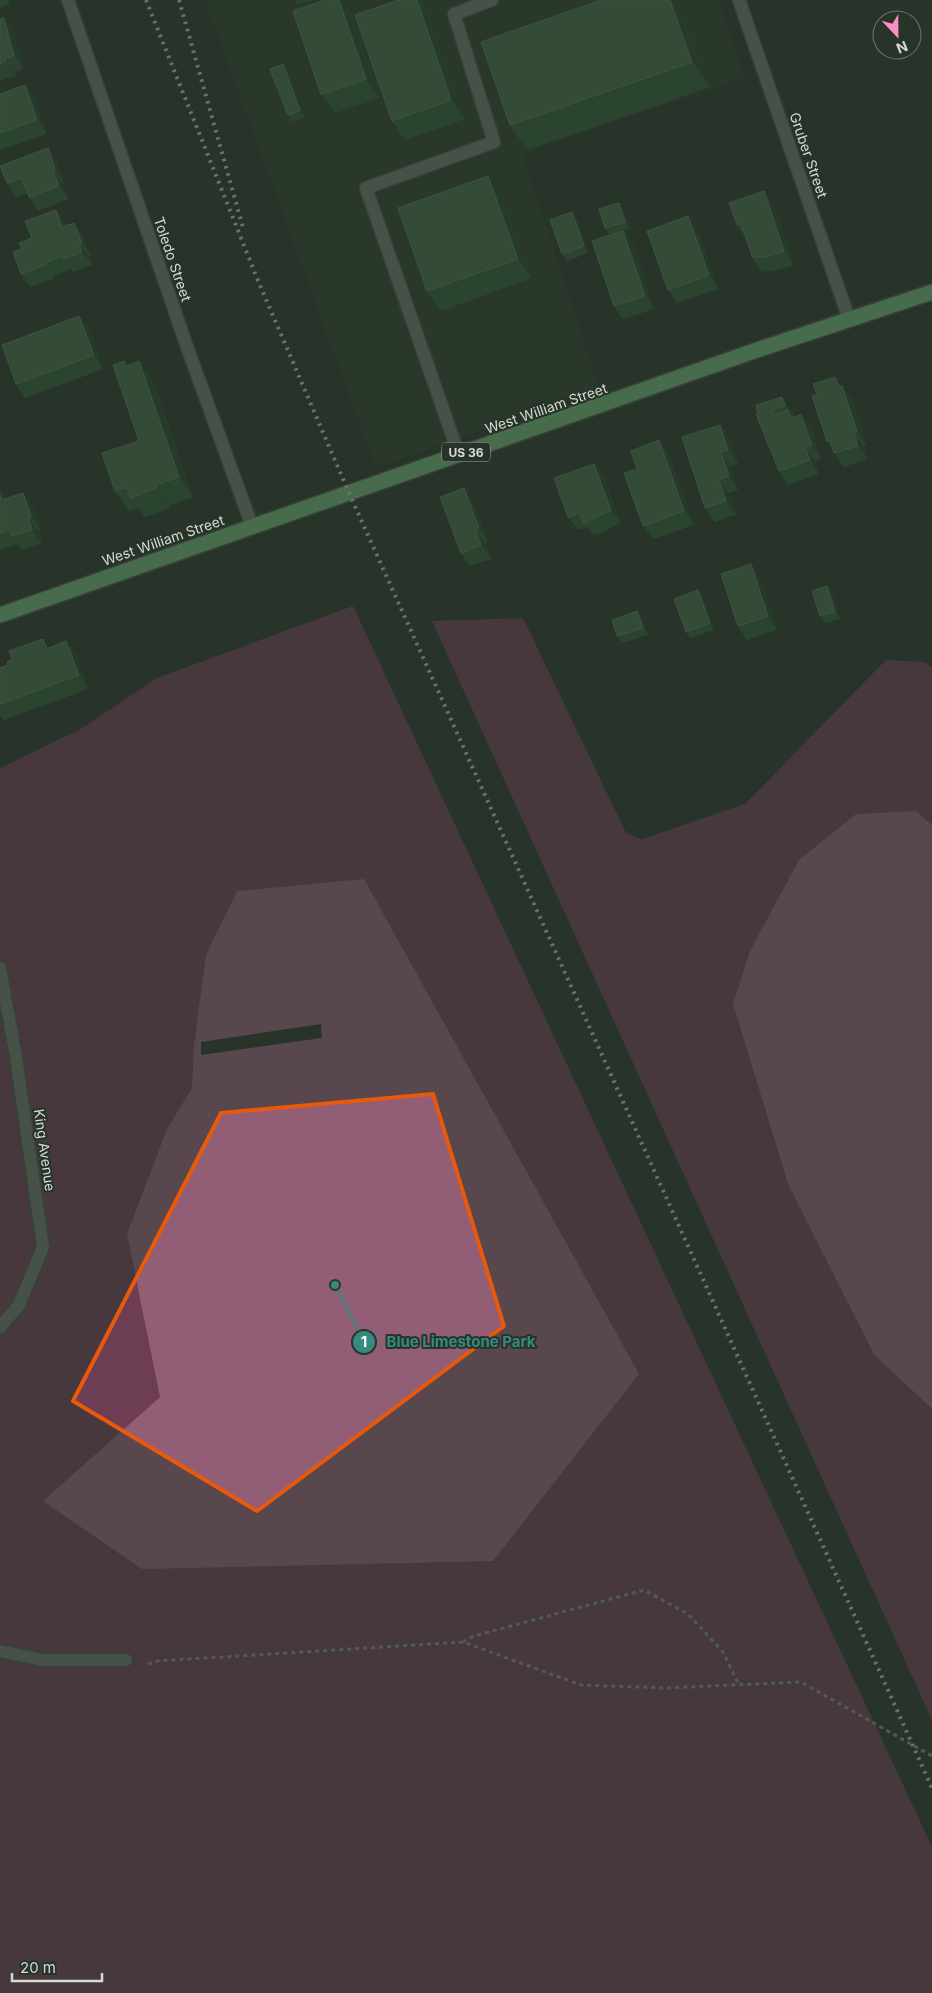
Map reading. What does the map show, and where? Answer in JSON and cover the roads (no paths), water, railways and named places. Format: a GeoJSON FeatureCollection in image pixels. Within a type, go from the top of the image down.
{"type":"FeatureCollection","features":[{"type":"Feature","properties":{"kind":"highway","name":"West William Street"},"geometry":{"type":"LineString","coordinates":[[1,610],[252,526],[932,292]]}},
{"type":"Feature","properties":{"kind":"street","name":"Toledo Street"},"geometry":{"type":"LineString","coordinates":[[68,0],[186,344],[252,526]]}},
{"type":"Feature","properties":{"kind":"street"},"geometry":{"type":"LineString","coordinates":[[459,455],[366,188],[494,142],[454,14],[492,0]]}},
{"type":"Feature","properties":{"kind":"street","name":"Gruber Street"},"geometry":{"type":"LineString","coordinates":[[739,0],[849,319]]}},
{"type":"Feature","properties":{"kind":"street","name":"King Avenue"},"geometry":{"type":"LineString","coordinates":[[0,968],[16,1058],[43,1247],[19,1305],[0,1327]]}},
{"type":"Feature","properties":{"kind":"street"},"geometry":{"type":"LineString","coordinates":[[0,1650],[43,1660],[126,1660]]}},
{"type":"Feature","properties":{"kind":"railway"},"geometry":{"type":"LineString","coordinates":[[146,0],[259,283],[349,493],[932,1788]]}},
{"type":"Feature","properties":{"kind":"railway"},"geometry":{"type":"LineString","coordinates":[[179,0],[244,231]]}},
{"type":"Feature","properties":{"kind":"place","name":"Blue Limestone Park"},"geometry":{"type":"Point","coordinates":[335,1285]}}]}
